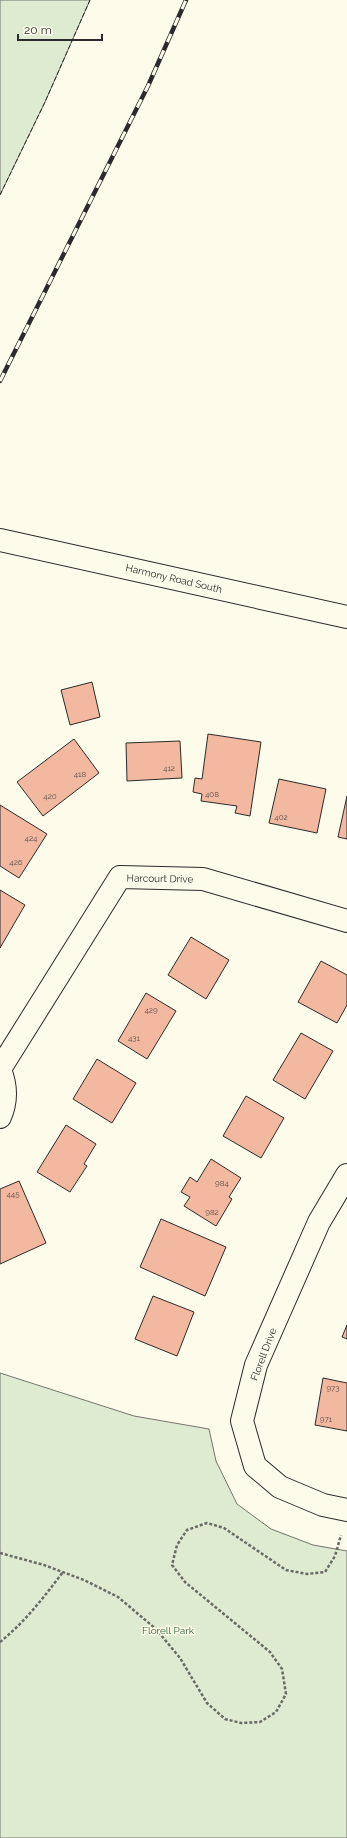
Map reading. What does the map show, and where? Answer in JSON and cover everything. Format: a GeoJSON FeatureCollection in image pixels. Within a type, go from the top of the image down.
{"type":"FeatureCollection","features":[{"type":"Feature","properties":{"kind":"street","name":"Harmony Road South"},"geometry":{"type":"LineString","coordinates":[[3,541],[347,617]]}},
{"type":"Feature","properties":{"kind":"street","name":"Harcourt Drive"},"geometry":{"type":"LineString","coordinates":[[0,1118],[4,1107],[6,1094],[4,1081],[0,1070],[120,877],[203,879],[347,921]]}},
{"type":"Feature","properties":{"kind":"street","name":"Florell Drive"},"geometry":{"type":"LineString","coordinates":[[347,1176],[319,1222],[256,1365],[242,1422],[255,1466],[275,1483],[280,1487],[323,1505],[347,1510]]}},
{"type":"Feature","properties":{"kind":"path"},"geometry":{"type":"LineString","coordinates":[[0,1553],[44,1564],[118,1597],[156,1629],[180,1658],[207,1703],[225,1719],[241,1723],[260,1722],[276,1712],[286,1694],[282,1669],[270,1652],[185,1582],[172,1564],[177,1545],[187,1530],[207,1523],[224,1528],[286,1570],[307,1574],[325,1572],[335,1556],[347,1510]]}},
{"type":"Feature","properties":{"kind":"path"},"geometry":{"type":"LineString","coordinates":[[0,1642],[10,1634],[43,1600],[63,1572]]}},
{"type":"Feature","properties":{"kind":"green space"},"geometry":{"type":"Polygon","coordinates":[[[0,0],[90,0],[45,102],[0,195],[0,0]]]}},
{"type":"Feature","properties":{"kind":"green space","name":"Florell Park"},"geometry":{"type":"Polygon","coordinates":[[[0,1373],[134,1416],[209,1429],[216,1461],[237,1504],[271,1529],[313,1545],[347,1551],[347,1838],[0,1838],[0,1373]]]}},
{"type":"Feature","properties":{"kind":"building"},"geometry":{"type":"Polygon","coordinates":[[[92,682],[100,717],[70,725],[61,690],[92,682]]]}},
{"type":"Feature","properties":{"kind":"building"},"geometry":{"type":"Polygon","coordinates":[[[208,734],[261,742],[250,816],[235,813],[237,806],[201,801],[202,794],[193,792],[195,778],[202,779],[208,734]]]}},
{"type":"Feature","properties":{"kind":"building"},"geometry":{"type":"Polygon","coordinates":[[[74,739],[99,773],[43,816],[17,782],[74,739]]]}},
{"type":"Feature","properties":{"kind":"building"},"geometry":{"type":"Polygon","coordinates":[[[180,741],[182,778],[127,781],[126,743],[180,741]]]}},
{"type":"Feature","properties":{"kind":"building"},"geometry":{"type":"Polygon","coordinates":[[[279,779],[326,789],[317,833],[269,823],[279,779]]]}},
{"type":"Feature","properties":{"kind":"building"},"geometry":{"type":"Polygon","coordinates":[[[347,796],[347,839],[338,837],[347,796]]]}},
{"type":"Feature","properties":{"kind":"building"},"geometry":{"type":"Polygon","coordinates":[[[0,805],[47,834],[19,878],[0,866],[0,805]]]}},
{"type":"Feature","properties":{"kind":"building"},"geometry":{"type":"Polygon","coordinates":[[[0,890],[25,905],[0,948],[0,890]]]}},
{"type":"Feature","properties":{"kind":"building"},"geometry":{"type":"Polygon","coordinates":[[[191,937],[229,960],[206,999],[168,975],[191,937]]]}},
{"type":"Feature","properties":{"kind":"building"},"geometry":{"type":"Polygon","coordinates":[[[321,961],[347,975],[347,1005],[337,1023],[298,1002],[321,961]]]}},
{"type":"Feature","properties":{"kind":"building"},"geometry":{"type":"Polygon","coordinates":[[[146,993],[176,1011],[147,1059],[118,1041],[146,993]]]}},
{"type":"Feature","properties":{"kind":"building"},"geometry":{"type":"Polygon","coordinates":[[[301,1033],[333,1051],[305,1099],[273,1080],[301,1033]]]}},
{"type":"Feature","properties":{"kind":"building"},"geometry":{"type":"Polygon","coordinates":[[[97,1059],[136,1083],[112,1123],[73,1099],[97,1059]]]}},
{"type":"Feature","properties":{"kind":"building"},"geometry":{"type":"Polygon","coordinates":[[[246,1096],[284,1118],[261,1158],[223,1136],[246,1096]]]}},
{"type":"Feature","properties":{"kind":"building"},"geometry":{"type":"Polygon","coordinates":[[[66,1125],[96,1144],[84,1164],[87,1166],[70,1192],[37,1172],[66,1125]]]}},
{"type":"Feature","properties":{"kind":"building"},"geometry":{"type":"Polygon","coordinates":[[[211,1159],[241,1178],[229,1197],[232,1199],[216,1226],[184,1206],[190,1197],[181,1192],[190,1177],[197,1182],[211,1159]]]}},
{"type":"Feature","properties":{"kind":"building"},"geometry":{"type":"Polygon","coordinates":[[[19,1181],[46,1243],[0,1264],[0,1189],[19,1181]]]}},
{"type":"Feature","properties":{"kind":"building"},"geometry":{"type":"Polygon","coordinates":[[[161,1219],[226,1247],[205,1296],[140,1267],[161,1219]]]}},
{"type":"Feature","properties":{"kind":"building"},"geometry":{"type":"Polygon","coordinates":[[[153,1296],[194,1312],[177,1356],[135,1339],[153,1296]]]}},
{"type":"Feature","properties":{"kind":"building"},"geometry":{"type":"Polygon","coordinates":[[[347,1325],[347,1339],[342,1337],[347,1325]]]}},
{"type":"Feature","properties":{"kind":"building"},"geometry":{"type":"Polygon","coordinates":[[[323,1378],[347,1383],[347,1431],[315,1425],[323,1378]]]}},
{"type":"Feature","properties":{"kind":"railway"},"geometry":{"type":"LineString","coordinates":[[0,381],[148,86],[186,0]]}},
{"type":"Feature","properties":{"kind":"fence"},"geometry":{"type":"LineString","coordinates":[[0,195],[45,102],[90,0]]}}]}
